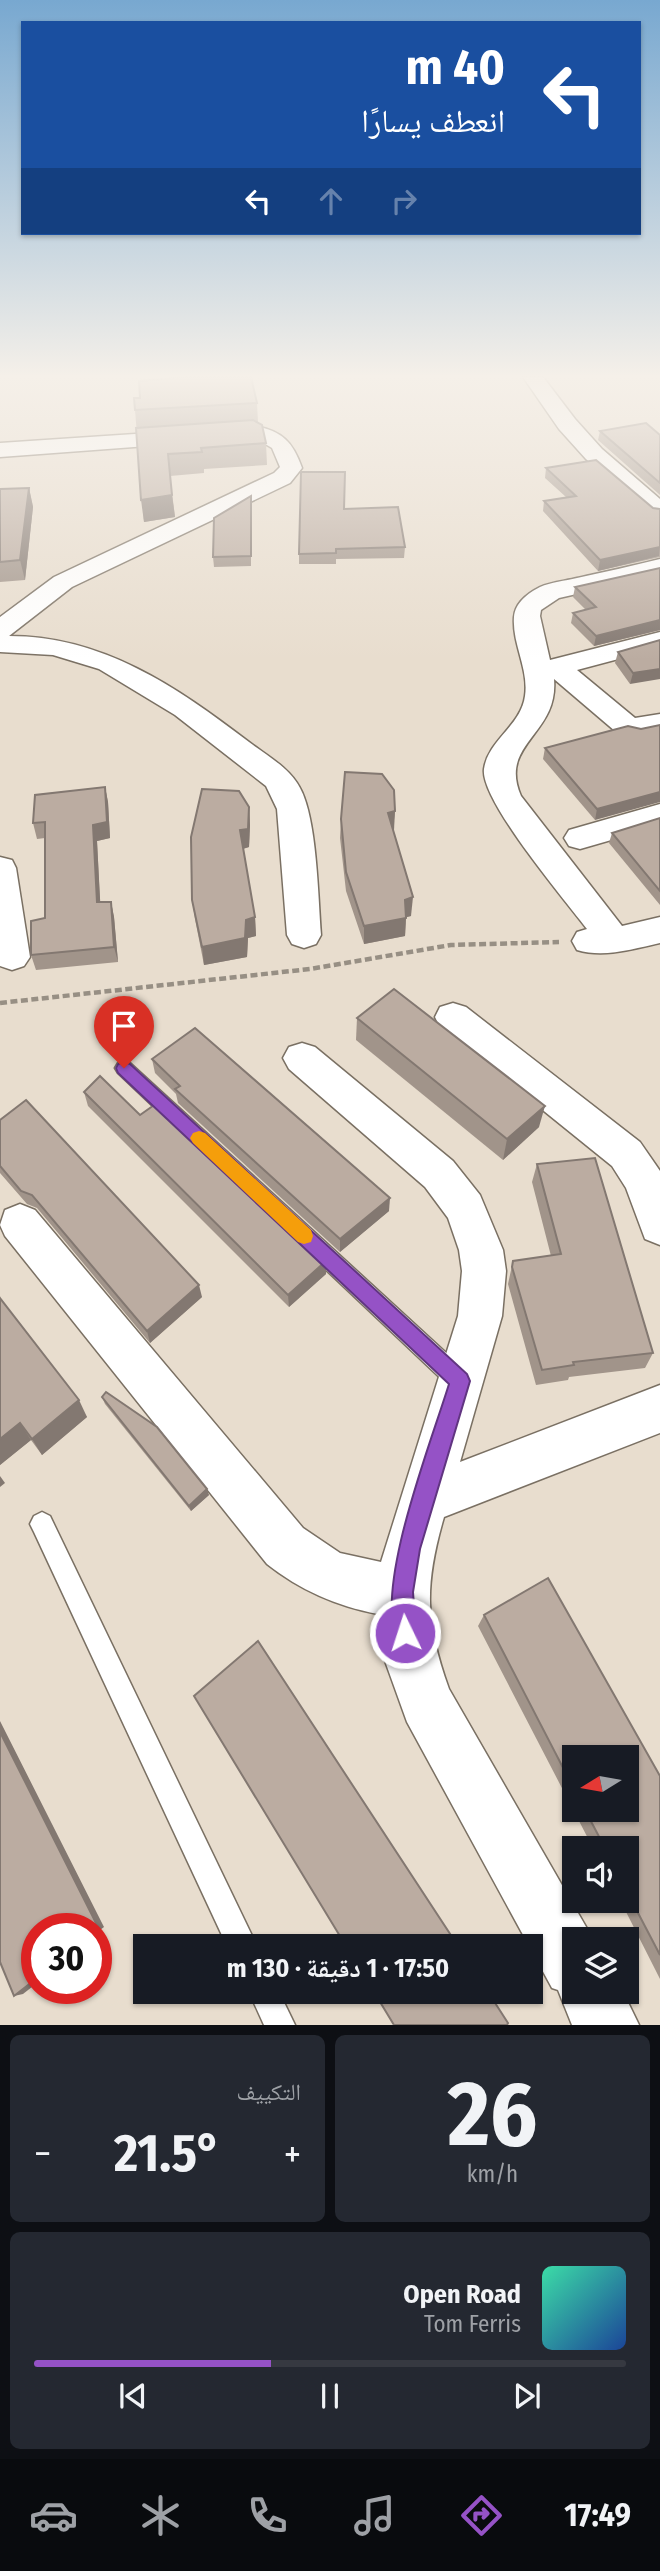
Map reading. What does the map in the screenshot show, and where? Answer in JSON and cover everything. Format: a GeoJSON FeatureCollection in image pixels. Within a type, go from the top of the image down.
{"type":"FeatureCollection","features":[{"type":"Feature","properties":{"kind":"street"},"geometry":{"type":"LineString","coordinates":[[0,630],[63,582],[282,478],[288,472]]}},
{"type":"Feature","properties":{"kind":"street"},"geometry":{"type":"LineString","coordinates":[[614,472],[660,511]]}},
{"type":"Feature","properties":{"kind":"street"},"geometry":{"type":"LineString","coordinates":[[660,567],[550,592],[534,601],[526,614],[526,623],[548,669],[625,725],[638,728],[660,723]]}},
{"type":"Feature","properties":{"kind":"street"},"geometry":{"type":"LineString","coordinates":[[548,669],[660,640]]}},
{"type":"Feature","properties":{"kind":"street"},"geometry":{"type":"LineString","coordinates":[[0,644],[51,646],[99,659],[178,705],[277,779],[285,788],[293,809],[304,936]]}},
{"type":"Feature","properties":{"kind":"street"},"geometry":{"type":"LineString","coordinates":[[548,669],[539,702],[524,732],[501,757],[498,775],[500,787],[601,940],[660,930]]}},
{"type":"Feature","properties":{"kind":"street"},"geometry":{"type":"LineString","coordinates":[[580,838],[660,815]]}},
{"type":"Feature","properties":{"kind":"street"},"geometry":{"type":"LineString","coordinates":[[0,868],[12,957]]}},
{"type":"Feature","properties":{"kind":"street"},"geometry":{"type":"LineString","coordinates":[[453,1017],[626,1154],[644,1181],[660,1226]]}},
{"type":"Feature","properties":{"kind":"street"},"geometry":{"type":"LineString","coordinates":[[302,1058],[439,1174],[466,1208],[481,1250],[483,1294],[480,1316],[409,1549],[402,1592],[407,1647],[426,1703],[562,1945]]}},
{"type":"Feature","properties":{"kind":"street"},"geometry":{"type":"LineString","coordinates":[[20,1223],[285,1546],[302,1561],[344,1582],[402,1592]]}},
{"type":"Feature","properties":{"kind":"street"},"geometry":{"type":"LineString","coordinates":[[424,1500],[660,1409]]}},
{"type":"Feature","properties":{"kind":"street"},"geometry":{"type":"LineString","coordinates":[[595,2004],[607,2025]]}},
{"type":"Feature","properties":{"kind":"lane"},"geometry":{"type":"LineString","coordinates":[[124,1068],[460,1381]]}},
{"type":"Feature","properties":{"kind":"lane"},"geometry":{"type":"LineString","coordinates":[[42,1524],[236,1934]]}},
{"type":"Feature","properties":{"kind":"lane"},"geometry":{"type":"LineString","coordinates":[[270,2004],[280,2025]]}},
{"type":"Feature","properties":{"kind":"path"},"geometry":{"type":"LineString","coordinates":[[0,1003],[310,969],[450,945],[601,940]]}},
{"type":"Feature","properties":{"kind":"building"},"geometry":{"type":"Polygon","coordinates":[[[139,472],[170,472],[172,495],[141,500],[139,472]]]}},
{"type":"Feature","properties":{"kind":"building"},"geometry":{"type":"Polygon","coordinates":[[[301,472],[345,472],[344,509],[398,507],[405,547],[336,549],[336,553],[299,554],[301,472]]]}},
{"type":"Feature","properties":{"kind":"building"},"geometry":{"type":"Polygon","coordinates":[[[550,472],[610,472],[653,508],[660,509],[660,547],[600,560],[544,501],[576,496],[550,472]]]}},
{"type":"Feature","properties":{"kind":"building"},"geometry":{"type":"Polygon","coordinates":[[[647,472],[660,472],[660,483],[647,472]]]}},
{"type":"Feature","properties":{"kind":"building"},"geometry":{"type":"Polygon","coordinates":[[[29,488],[20,560],[0,562],[0,489],[29,488]]]}},
{"type":"Feature","properties":{"kind":"building"},"geometry":{"type":"Polygon","coordinates":[[[251,496],[251,556],[213,557],[214,518],[251,496]]]}},
{"type":"Feature","properties":{"kind":"building"},"geometry":{"type":"Polygon","coordinates":[[[660,568],[660,620],[596,636],[573,613],[596,607],[575,587],[660,568]]]}},
{"type":"Feature","properties":{"kind":"building"},"geometry":{"type":"Polygon","coordinates":[[[660,640],[660,669],[633,673],[618,652],[660,640]]]}},
{"type":"Feature","properties":{"kind":"building"},"geometry":{"type":"Polygon","coordinates":[[[660,725],[660,792],[597,809],[545,748],[628,726],[641,729],[660,725]]]}},
{"type":"Feature","properties":{"kind":"building"},"geometry":{"type":"Polygon","coordinates":[[[345,772],[382,774],[394,790],[395,811],[388,813],[413,897],[405,900],[406,918],[364,926],[346,872],[341,819],[345,772]]]}},
{"type":"Feature","properties":{"kind":"building"},"geometry":{"type":"Polygon","coordinates":[[[105,787],[107,822],[93,825],[97,902],[111,902],[114,947],[31,955],[31,921],[45,918],[45,822],[33,823],[35,795],[105,787]]]}},
{"type":"Feature","properties":{"kind":"building"},"geometry":{"type":"Polygon","coordinates":[[[202,789],[239,791],[249,807],[248,829],[240,830],[255,917],[246,920],[245,938],[202,947],[192,900],[191,837],[202,789]]]}},
{"type":"Feature","properties":{"kind":"building"},"geometry":{"type":"Polygon","coordinates":[[[660,818],[660,891],[612,833],[660,818]]]}},
{"type":"Feature","properties":{"kind":"building"},"geometry":{"type":"Polygon","coordinates":[[[394,989],[545,1106],[507,1139],[357,1018],[394,989]]]}},
{"type":"Feature","properties":{"kind":"building"},"geometry":{"type":"Polygon","coordinates":[[[195,1028],[390,1198],[340,1239],[175,1089],[180,1086],[152,1059],[195,1028]]]}},
{"type":"Feature","properties":{"kind":"building"},"geometry":{"type":"Polygon","coordinates":[[[100,1076],[140,1115],[157,1103],[326,1261],[288,1295],[84,1092],[100,1076]]]}},
{"type":"Feature","properties":{"kind":"building"},"geometry":{"type":"Polygon","coordinates":[[[26,1100],[199,1285],[147,1331],[32,1195],[21,1191],[0,1166],[0,1120],[26,1100]]]}},
{"type":"Feature","properties":{"kind":"building"},"geometry":{"type":"Polygon","coordinates":[[[595,1158],[653,1353],[573,1362],[574,1365],[542,1370],[512,1267],[513,1261],[561,1254],[537,1164],[595,1158]]]}},
{"type":"Feature","properties":{"kind":"building"},"geometry":{"type":"Polygon","coordinates":[[[0,1298],[79,1400],[32,1439],[20,1423],[0,1439],[0,1298]]]}},
{"type":"Feature","properties":{"kind":"building"},"geometry":{"type":"Polygon","coordinates":[[[106,1392],[157,1427],[207,1489],[189,1506],[102,1397],[106,1392]]]}},
{"type":"Feature","properties":{"kind":"building"},"geometry":{"type":"Polygon","coordinates":[[[548,1578],[660,1776],[660,1955],[638,1913],[639,1836],[599,1836],[591,1822],[639,1822],[639,1745],[562,1745],[562,1766],[484,1615],[548,1578]]]}},
{"type":"Feature","properties":{"kind":"building"},"geometry":{"type":"Polygon","coordinates":[[[258,1641],[450,1934],[339,1934],[194,1696],[258,1641]]]}},
{"type":"Feature","properties":{"kind":"building"},"geometry":{"type":"Polygon","coordinates":[[[0,1732],[91,1913],[21,1913],[21,1991],[14,1996],[0,1962],[0,1732]]]}},
{"type":"Feature","properties":{"kind":"building"},"geometry":{"type":"Polygon","coordinates":[[[381,2004],[496,2004],[508,2023],[507,2025],[394,2025],[381,2004]]]}},
{"type":"Feature","properties":{"kind":"slow traffic"},"geometry":{"type":"LineString","coordinates":[[199,1138],[304,1236]]}},
{"type":"Feature","properties":{"kind":"route"},"geometry":{"type":"LineString","coordinates":[[124,1068],[460,1381],[409,1549],[402,1592],[405,1633]]}}]}
